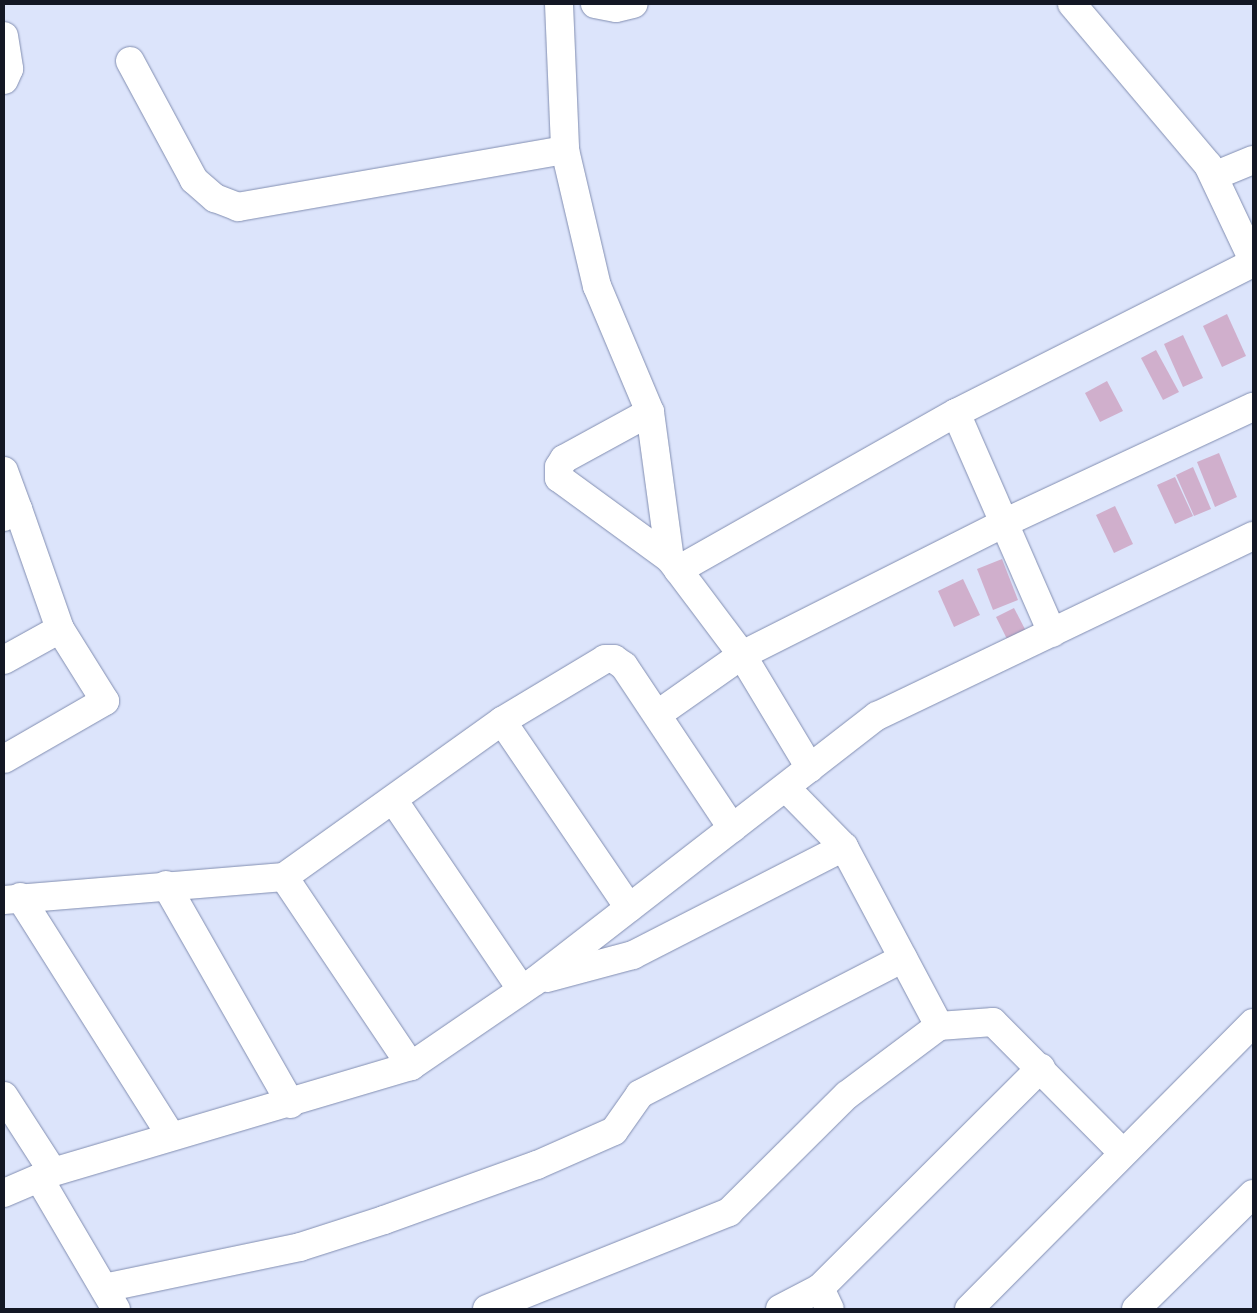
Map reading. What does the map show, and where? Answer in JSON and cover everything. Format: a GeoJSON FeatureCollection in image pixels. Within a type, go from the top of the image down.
{"type":"FeatureCollection","features":[{"type":"Feature","properties":{"kind":"street"},"geometry":{"type":"LineString","coordinates":[[559,4],[565,150],[597,286],[650,412],[674,564]]}},
{"type":"Feature","properties":{"kind":"street"},"geometry":{"type":"LineString","coordinates":[[595,4],[616,8],[634,4]]}},
{"type":"Feature","properties":{"kind":"street"},"geometry":{"type":"LineString","coordinates":[[674,564],[956,413],[1253,261],[1208,165],[1072,4]]}},
{"type":"Feature","properties":{"kind":"street"},"geometry":{"type":"LineString","coordinates":[[4,36],[9,69],[4,80]]}},
{"type":"Feature","properties":{"kind":"street"},"geometry":{"type":"LineString","coordinates":[[130,61],[194,180],[215,198],[238,207],[565,150]]}},
{"type":"Feature","properties":{"kind":"street"},"geometry":{"type":"LineString","coordinates":[[1214,176],[1253,160]]}},
{"type":"Feature","properties":{"kind":"street"},"geometry":{"type":"LineString","coordinates":[[658,714],[742,655],[1004,523],[1253,407]]}},
{"type":"Feature","properties":{"kind":"street"},"geometry":{"type":"LineString","coordinates":[[650,412],[564,459],[559,467],[559,478],[674,564],[742,655],[810,768]]}},
{"type":"Feature","properties":{"kind":"street"},"geometry":{"type":"LineString","coordinates":[[956,413],[1052,633]]}},
{"type":"Feature","properties":{"kind":"street"},"geometry":{"type":"LineString","coordinates":[[4,471],[11,513],[60,630],[105,701],[4,759]]}},
{"type":"Feature","properties":{"kind":"street"},"geometry":{"type":"LineString","coordinates":[[4,1194],[46,1175],[171,1136],[291,1104],[412,1066],[529,985],[732,828],[787,789],[810,768],[877,716],[1253,536]]}},
{"type":"Feature","properties":{"kind":"street"},"geometry":{"type":"LineString","coordinates":[[4,660],[60,630]]}},
{"type":"Feature","properties":{"kind":"street"},"geometry":{"type":"LineString","coordinates":[[171,1136],[12,899],[284,877],[394,801],[502,721],[605,659],[614,659],[624,666],[658,714],[732,828]]}},
{"type":"Feature","properties":{"kind":"street"},"geometry":{"type":"LineString","coordinates":[[502,721],[629,908]]}},
{"type":"Feature","properties":{"kind":"street"},"geometry":{"type":"LineString","coordinates":[[787,789],[844,847],[939,1026]]}},
{"type":"Feature","properties":{"kind":"street"},"geometry":{"type":"LineString","coordinates":[[394,801],[529,985]]}},
{"type":"Feature","properties":{"kind":"street"},"geometry":{"type":"LineString","coordinates":[[529,985],[633,956],[844,847]]}},
{"type":"Feature","properties":{"kind":"street"},"geometry":{"type":"LineString","coordinates":[[284,877],[412,1066]]}},
{"type":"Feature","properties":{"kind":"street"},"geometry":{"type":"LineString","coordinates":[[166,886],[291,1104]]}},
{"type":"Feature","properties":{"kind":"street"},"geometry":{"type":"LineString","coordinates":[[4,1096],[110,1299],[300,1247],[384,1220],[537,1165],[614,1131],[640,1094],[903,958]]}},
{"type":"Feature","properties":{"kind":"street"},"geometry":{"type":"LineString","coordinates":[[500,1307],[729,1212],[847,1095],[939,1026],[993,1022],[1041,1068],[1122,1152]]}},
{"type":"Feature","properties":{"kind":"street"},"geometry":{"type":"LineString","coordinates":[[969,1309],[1122,1152],[1253,1023]]}},
{"type":"Feature","properties":{"kind":"street"},"geometry":{"type":"LineString","coordinates":[[780,1309],[825,1299],[1041,1068]]}},
{"type":"Feature","properties":{"kind":"street"},"geometry":{"type":"LineString","coordinates":[[1136,1309],[1253,1194]]}},
{"type":"Feature","properties":{"kind":"building"},"geometry":{"type":"Polygon","coordinates":[[[1227,314],[1246,356],[1222,367],[1203,326],[1227,314]]]}},
{"type":"Feature","properties":{"kind":"building"},"geometry":{"type":"Polygon","coordinates":[[[1183,335],[1203,378],[1183,387],[1164,344],[1183,335]]]}},
{"type":"Feature","properties":{"kind":"building"},"geometry":{"type":"Polygon","coordinates":[[[1156,350],[1179,392],[1163,400],[1141,358],[1156,350]]]}},
{"type":"Feature","properties":{"kind":"building"},"geometry":{"type":"Polygon","coordinates":[[[1107,381],[1123,411],[1100,422],[1085,393],[1107,381]]]}},
{"type":"Feature","properties":{"kind":"building"},"geometry":{"type":"Polygon","coordinates":[[[1219,453],[1237,497],[1215,507],[1197,462],[1219,453]]]}},
{"type":"Feature","properties":{"kind":"building"},"geometry":{"type":"Polygon","coordinates":[[[1193,467],[1211,509],[1194,516],[1176,475],[1193,467]]]}},
{"type":"Feature","properties":{"kind":"building"},"geometry":{"type":"Polygon","coordinates":[[[1175,477],[1193,516],[1175,524],[1157,485],[1175,477]]]}},
{"type":"Feature","properties":{"kind":"building"},"geometry":{"type":"Polygon","coordinates":[[[1115,506],[1133,544],[1114,553],[1096,515],[1115,506]]]}},
{"type":"Feature","properties":{"kind":"building"},"geometry":{"type":"Polygon","coordinates":[[[1002,559],[1018,600],[993,610],[977,569],[1002,559]]]}},
{"type":"Feature","properties":{"kind":"building"},"geometry":{"type":"Polygon","coordinates":[[[963,579],[980,615],[954,627],[938,591],[963,579]]]}},
{"type":"Feature","properties":{"kind":"building"},"geometry":{"type":"Polygon","coordinates":[[[1014,608],[1029,637],[1011,647],[996,617],[1014,608]]]}}]}
